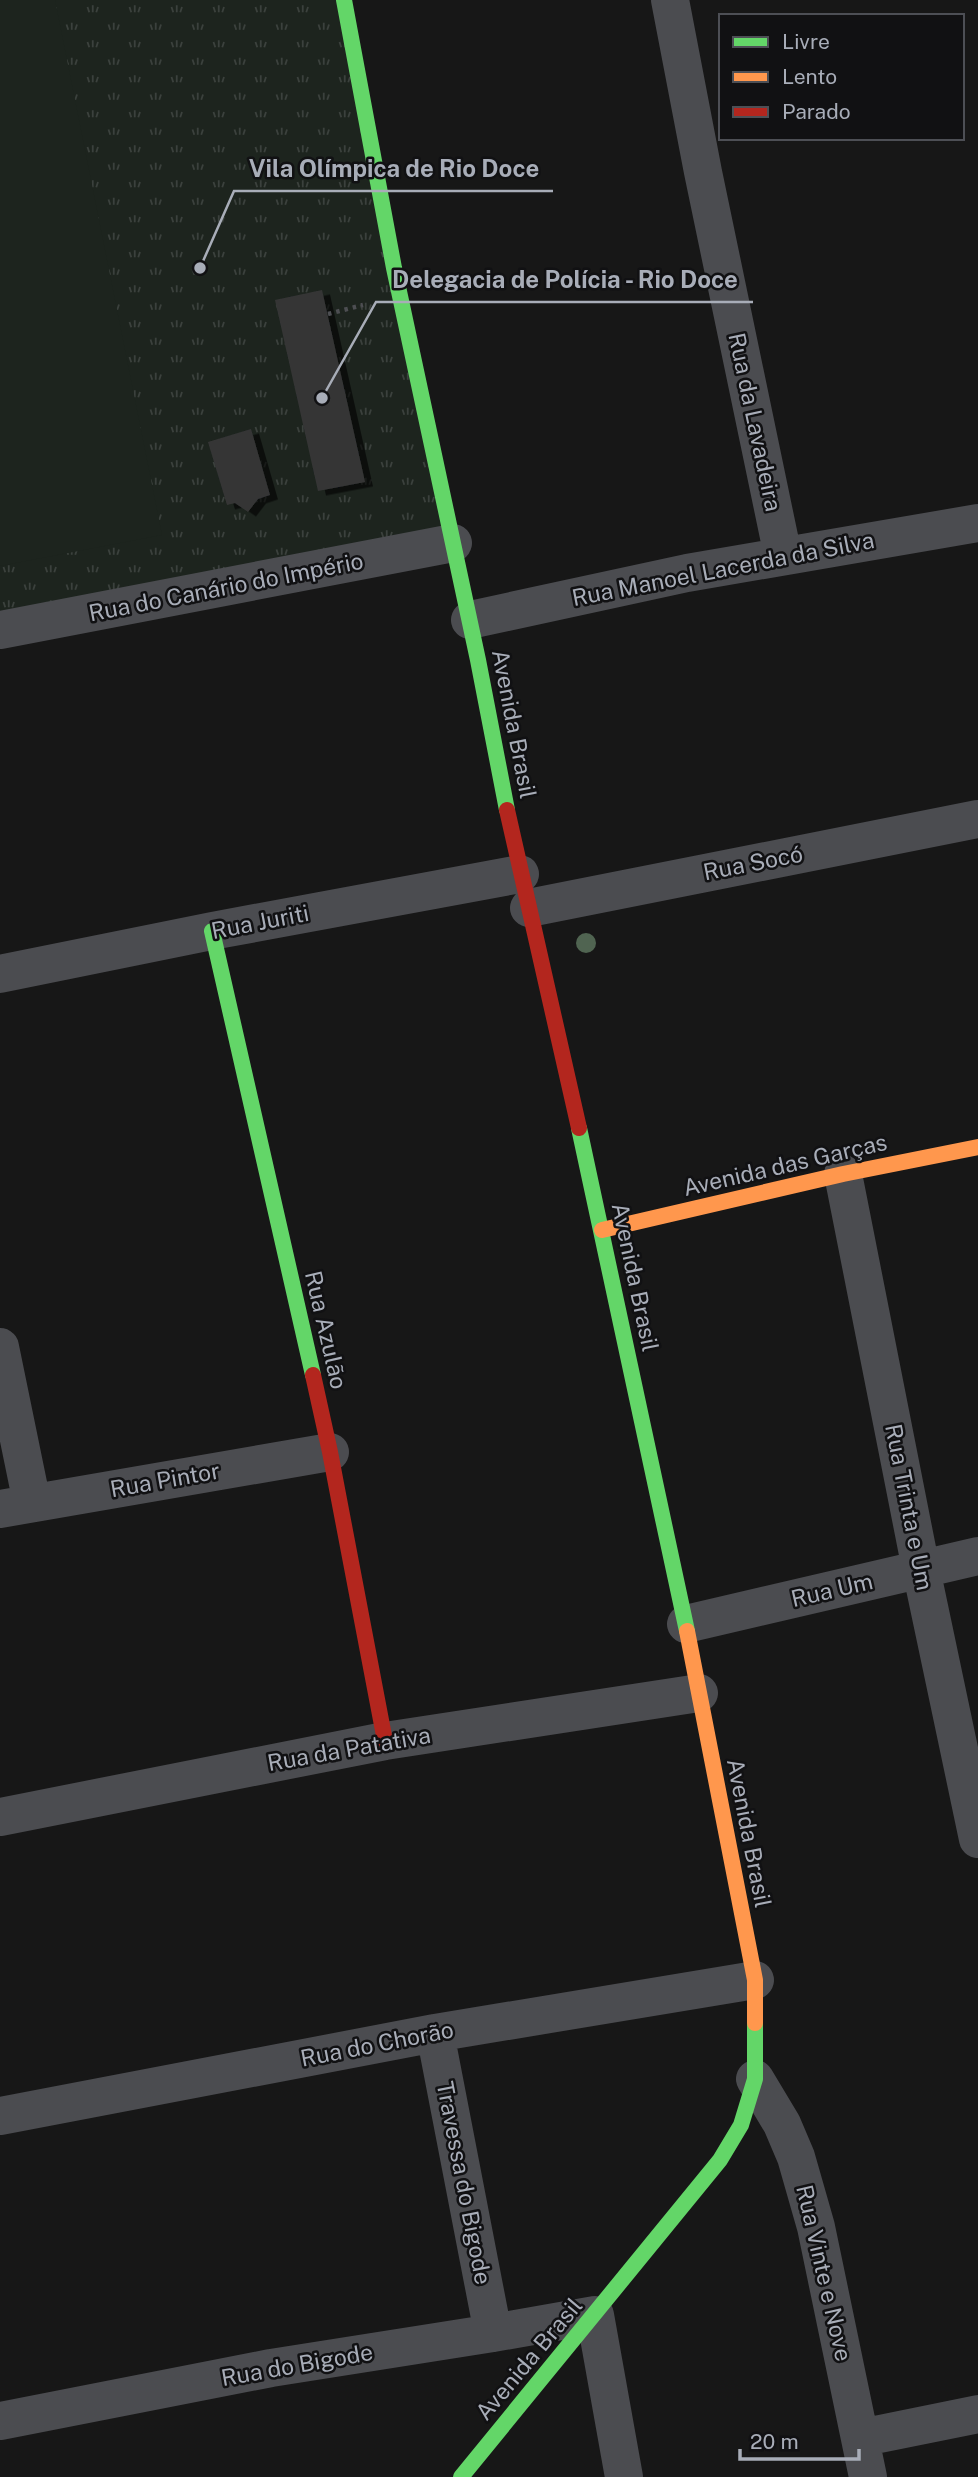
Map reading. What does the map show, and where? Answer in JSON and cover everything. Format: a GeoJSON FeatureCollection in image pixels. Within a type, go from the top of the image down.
{"type":"FeatureCollection","features":[{"type":"Feature","properties":{"kind":"main road","name":"Avenida Brasil"},"geometry":{"type":"LineString","coordinates":[[344,0],[394,268],[470,620],[524,891],[602,1230],[686,1623],[755,1980],[755,2078],[741,2125],[720,2160],[461,2477]]}},
{"type":"Feature","properties":{"kind":"main road","name":"Rua Azulão"},"geometry":{"type":"LineString","coordinates":[[212,931],[330,1451],[385,1741]]}},
{"type":"Feature","properties":{"kind":"main road","name":"Avenida das Garças"},"geometry":{"type":"LineString","coordinates":[[602,1230],[844,1174],[978,1147]]}},
{"type":"Feature","properties":{"kind":"street","name":"Rua da Lavadeira"},"geometry":{"type":"LineString","coordinates":[[670,0],[783,556]]}},
{"type":"Feature","properties":{"kind":"street","name":"Rua Manoel Lacerda da Silva"},"geometry":{"type":"LineString","coordinates":[[470,620],[783,556],[978,523]]}},
{"type":"Feature","properties":{"kind":"street","name":"Rua do Canário do Império"},"geometry":{"type":"LineString","coordinates":[[0,631],[453,543]]}},
{"type":"Feature","properties":{"kind":"street","name":"Rua Socó"},"geometry":{"type":"LineString","coordinates":[[524,891],[978,819]]}},
{"type":"Feature","properties":{"kind":"street","name":"Rua Juriti"},"geometry":{"type":"LineString","coordinates":[[0,974],[212,931],[524,891]]}},
{"type":"Feature","properties":{"kind":"street","name":"Rua Trinta e Um"},"geometry":{"type":"LineString","coordinates":[[844,1174],[921,1569],[978,1839]]}},
{"type":"Feature","properties":{"kind":"street"},"geometry":{"type":"LineString","coordinates":[[0,1347],[16,1506]]}},
{"type":"Feature","properties":{"kind":"street","name":"Rua Pintor"},"geometry":{"type":"LineString","coordinates":[[16,1506],[330,1451]]}},
{"type":"Feature","properties":{"kind":"street","name":"Rua Um"},"geometry":{"type":"LineString","coordinates":[[686,1623],[978,1556]]}},
{"type":"Feature","properties":{"kind":"street","name":"Rua da Patativa"},"geometry":{"type":"LineString","coordinates":[[0,1816],[385,1741],[699,1693]]}},
{"type":"Feature","properties":{"kind":"street","name":"Rua do Chorão"},"geometry":{"type":"LineString","coordinates":[[0,2116],[435,2033],[755,1980]]}},
{"type":"Feature","properties":{"kind":"street","name":"Travessa do Bigode"},"geometry":{"type":"LineString","coordinates":[[435,2033],[493,2333]]}},
{"type":"Feature","properties":{"kind":"street","name":"Rua Vinte e Nove"},"geometry":{"type":"LineString","coordinates":[[755,2078],[782,2124],[796,2157],[816,2227],[868,2477]]}},
{"type":"Feature","properties":{"kind":"street"},"geometry":{"type":"LineString","coordinates":[[595,2315],[624,2477]]}},
{"type":"Feature","properties":{"kind":"street","name":"Rua do Bigode"},"geometry":{"type":"LineString","coordinates":[[0,2421],[271,2368],[595,2315]]}},
{"type":"Feature","properties":{"kind":"street"},"geometry":{"type":"LineString","coordinates":[[860,2438],[978,2414]]}},
{"type":"Feature","properties":{"kind":"path"},"geometry":{"type":"LineString","coordinates":[[328,314],[371,303]]}},
{"type":"Feature","properties":{"kind":"green space"},"geometry":{"type":"Polygon","coordinates":[[[0,0],[348,0],[451,536],[0,618],[0,0]]]}},
{"type":"Feature","properties":{"kind":"green space"},"geometry":{"type":"Polygon","coordinates":[[[0,0],[55,0],[162,535],[0,566],[0,0]]]}},
{"type":"Feature","properties":{"kind":"building"},"geometry":{"type":"Polygon","coordinates":[[[322,290],[365,482],[318,491],[275,300],[322,290]]]}},
{"type":"Feature","properties":{"kind":"building"},"geometry":{"type":"Polygon","coordinates":[[[251,429],[270,495],[258,499],[248,512],[235,503],[227,505],[208,442],[251,429]]]}},
{"type":"Feature","properties":{"kind":"traffic: fast"},"geometry":{"type":"LineString","coordinates":[[344,0],[394,268],[478,660],[507,810]]}},
{"type":"Feature","properties":{"kind":"traffic: fast"},"geometry":{"type":"LineString","coordinates":[[212,931],[313,1375]]}},
{"type":"Feature","properties":{"kind":"traffic: fast"},"geometry":{"type":"LineString","coordinates":[[579,1128],[687,1631]]}},
{"type":"Feature","properties":{"kind":"traffic: fast"},"geometry":{"type":"LineString","coordinates":[[461,2477],[720,2160],[741,2125],[755,2079],[755,2023]]}},
{"type":"Feature","properties":{"kind":"traffic: slow"},"geometry":{"type":"LineString","coordinates":[[602,1230],[843,1174],[978,1147]]}},
{"type":"Feature","properties":{"kind":"traffic: slow"},"geometry":{"type":"LineString","coordinates":[[687,1631],[755,1980],[755,2023]]}},
{"type":"Feature","properties":{"kind":"traffic: jam"},"geometry":{"type":"LineString","coordinates":[[507,810],[579,1128]]}},
{"type":"Feature","properties":{"kind":"traffic: jam"},"geometry":{"type":"LineString","coordinates":[[313,1375],[385,1741]]}},
{"type":"Feature","properties":{"kind":"place","name":"Vila Olímpica de Rio Doce"},"geometry":{"type":"Point","coordinates":[200,268]}},
{"type":"Feature","properties":{"kind":"place","name":"Delegacia de Polícia - Rio Doce"},"geometry":{"type":"Point","coordinates":[322,398]}}]}
